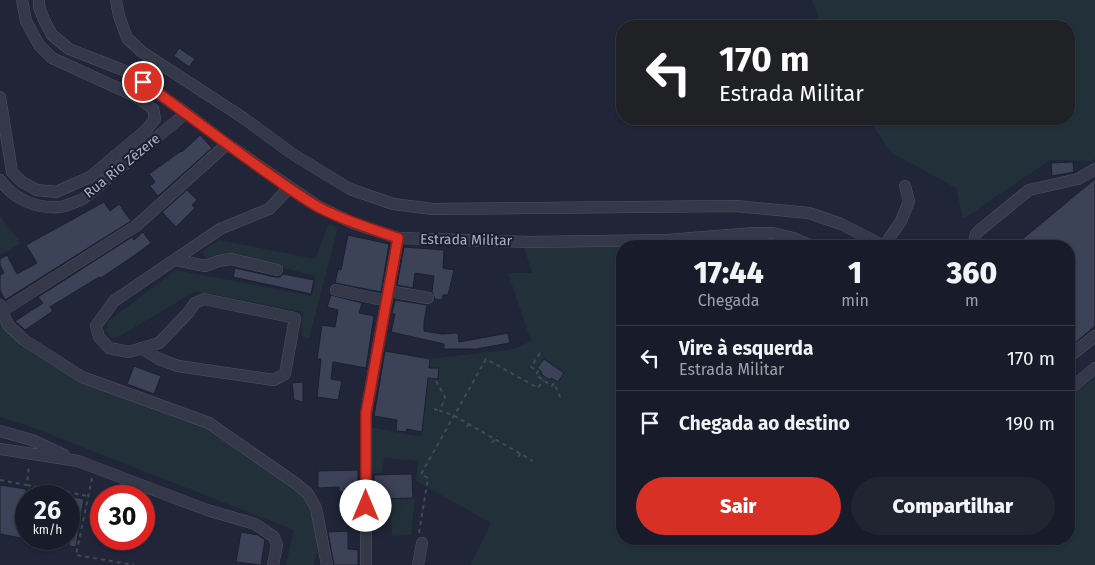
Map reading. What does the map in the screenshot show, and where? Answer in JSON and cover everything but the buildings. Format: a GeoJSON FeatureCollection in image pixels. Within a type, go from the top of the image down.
{"type":"FeatureCollection","features":[{"type":"Feature","properties":{"kind":"street"},"geometry":{"type":"LineString","coordinates":[[0,97],[12,172],[22,182],[38,190],[56,192],[90,177],[146,130],[154,120],[153,109],[135,96],[52,58],[39,45],[26,21],[22,0]]}},
{"type":"Feature","properties":{"kind":"street","name":"Estrada Militar"},"geometry":{"type":"LineString","coordinates":[[39,0],[39,7],[52,34],[69,49],[128,72],[289,188],[319,207],[338,216],[398,238],[449,241],[616,241]]}},
{"type":"Feature","properties":{"kind":"street"},"geometry":{"type":"LineString","coordinates":[[116,0],[119,16],[127,38],[142,52],[246,119],[291,153],[350,189],[393,204],[433,209],[736,206],[808,213],[840,224],[872,240]]}},
{"type":"Feature","properties":{"kind":"street","name":"Rua Rio Zêzere"},"geometry":{"type":"LineString","coordinates":[[0,180],[7,190],[27,202],[47,207],[62,206],[83,199],[186,113]]}},
{"type":"Feature","properties":{"kind":"street"},"geometry":{"type":"LineString","coordinates":[[227,144],[136,226],[1,308],[8,325],[24,340],[82,377],[209,423],[298,485],[308,494],[316,508],[327,565]]}},
{"type":"Feature","properties":{"kind":"street"},"geometry":{"type":"LineString","coordinates":[[974,240],[976,234],[980,230],[1028,190],[1078,179],[1095,170]]}},
{"type":"Feature","properties":{"kind":"street"},"geometry":{"type":"LineString","coordinates":[[888,240],[901,221],[909,201],[905,186]]}},
{"type":"Feature","properties":{"kind":"street"},"geometry":{"type":"LineString","coordinates":[[141,348],[159,359],[178,366],[274,380],[284,374],[295,318],[204,299],[195,303],[159,343],[141,348],[129,352],[109,348],[99,337],[96,326],[114,301],[220,229],[269,209],[289,188]]}},
{"type":"Feature","properties":{"kind":"street","name":"Estrada Militar"},"geometry":{"type":"LineString","coordinates":[[667,240],[773,233],[798,240]]}},
{"type":"Feature","properties":{"kind":"street","name":"Estrada Militar"},"geometry":{"type":"LineString","coordinates":[[736,234],[754,240]]}},
{"type":"Feature","properties":{"kind":"street"},"geometry":{"type":"LineString","coordinates":[[366,565],[366,413],[398,238]]}},
{"type":"Feature","properties":{"kind":"street"},"geometry":{"type":"LineString","coordinates":[[176,260],[204,266],[231,259],[277,270]]}},
{"type":"Feature","properties":{"kind":"street"},"geometry":{"type":"LineString","coordinates":[[336,290],[428,298]]}},
{"type":"Feature","properties":{"kind":"street"},"geometry":{"type":"LineString","coordinates":[[1075,352],[1095,336]]}},
{"type":"Feature","properties":{"kind":"street"},"geometry":{"type":"LineString","coordinates":[[1075,385],[1095,368]]}},
{"type":"Feature","properties":{"kind":"street"},"geometry":{"type":"LineString","coordinates":[[0,431],[32,440],[78,462],[208,510],[255,524],[274,536],[277,545],[273,565]]}},
{"type":"Feature","properties":{"kind":"street"},"geometry":{"type":"LineString","coordinates":[[0,449],[78,462]]}},
{"type":"Feature","properties":{"kind":"street"},"geometry":{"type":"LineString","coordinates":[[418,565],[422,543]]}},
{"type":"Feature","properties":{"kind":"path"},"geometry":{"type":"LineString","coordinates":[[540,353],[531,367],[538,372],[536,375],[552,386],[554,384],[561,399]]}},
{"type":"Feature","properties":{"kind":"path"},"geometry":{"type":"LineString","coordinates":[[422,543],[418,541],[428,478],[421,474],[486,359],[538,388],[543,380]]}},
{"type":"Feature","properties":{"kind":"path"},"geometry":{"type":"LineString","coordinates":[[436,381],[445,397],[440,410]]}},
{"type":"Feature","properties":{"kind":"path"},"geometry":{"type":"LineString","coordinates":[[434,408],[453,415],[468,426],[533,461]]}},
{"type":"Feature","properties":{"kind":"path"},"geometry":{"type":"LineString","coordinates":[[468,426],[470,421]]}},
{"type":"Feature","properties":{"kind":"path"},"geometry":{"type":"LineString","coordinates":[[492,443],[497,436]]}},
{"type":"Feature","properties":{"kind":"path"},"geometry":{"type":"LineString","coordinates":[[519,455],[522,450]]}},
{"type":"Feature","properties":{"kind":"path"},"geometry":{"type":"LineString","coordinates":[[92,477],[76,555],[134,565]]}},
{"type":"Feature","properties":{"kind":"path"},"geometry":{"type":"LineString","coordinates":[[80,495],[88,496]]}},
{"type":"Feature","properties":{"kind":"shaded area"},"geometry":{"type":"Polygon","coordinates":[[[812,0],[1095,0],[1095,159],[1091,161],[1050,160],[963,219],[956,188],[892,153],[872,125],[1075,125],[1075,20],[820,20],[812,0]]]}},
{"type":"Feature","properties":{"kind":"shaded area"},"geometry":{"type":"Polygon","coordinates":[[[0,216],[21,243],[0,255],[0,216]]]}},
{"type":"Feature","properties":{"kind":"shaded area"},"geometry":{"type":"Polygon","coordinates":[[[329,224],[338,228],[309,338],[301,336],[303,312],[196,291],[120,336],[113,338],[106,332],[107,322],[176,270],[312,296],[316,276],[231,255],[206,257],[201,252],[219,240],[315,259],[329,224]]]}},
{"type":"Feature","properties":{"kind":"shaded area"},"geometry":{"type":"Polygon","coordinates":[[[616,245],[616,545],[1075,545],[1075,394],[1095,377],[1095,565],[470,565],[491,523],[416,481],[418,461],[384,458],[382,473],[372,473],[370,427],[421,437],[430,359],[514,349],[531,341],[508,273],[532,273],[524,247],[616,245]]]}},
{"type":"Feature","properties":{"kind":"shaded area"},"geometry":{"type":"Polygon","coordinates":[[[0,320],[77,380],[210,429],[296,490],[304,498],[311,511],[319,541],[314,565],[286,565],[294,530],[26,425],[0,417],[0,320]]]}},
{"type":"Feature","properties":{"kind":"shaded area"},"geometry":{"type":"Polygon","coordinates":[[[415,497],[411,535],[392,536],[391,519],[372,516],[372,501],[415,497]]]}},
{"type":"Feature","properties":{"kind":"route"},"geometry":{"type":"LineString","coordinates":[[143,82],[287,187],[319,207],[354,223],[398,238],[366,413],[366,506]]}}]}
